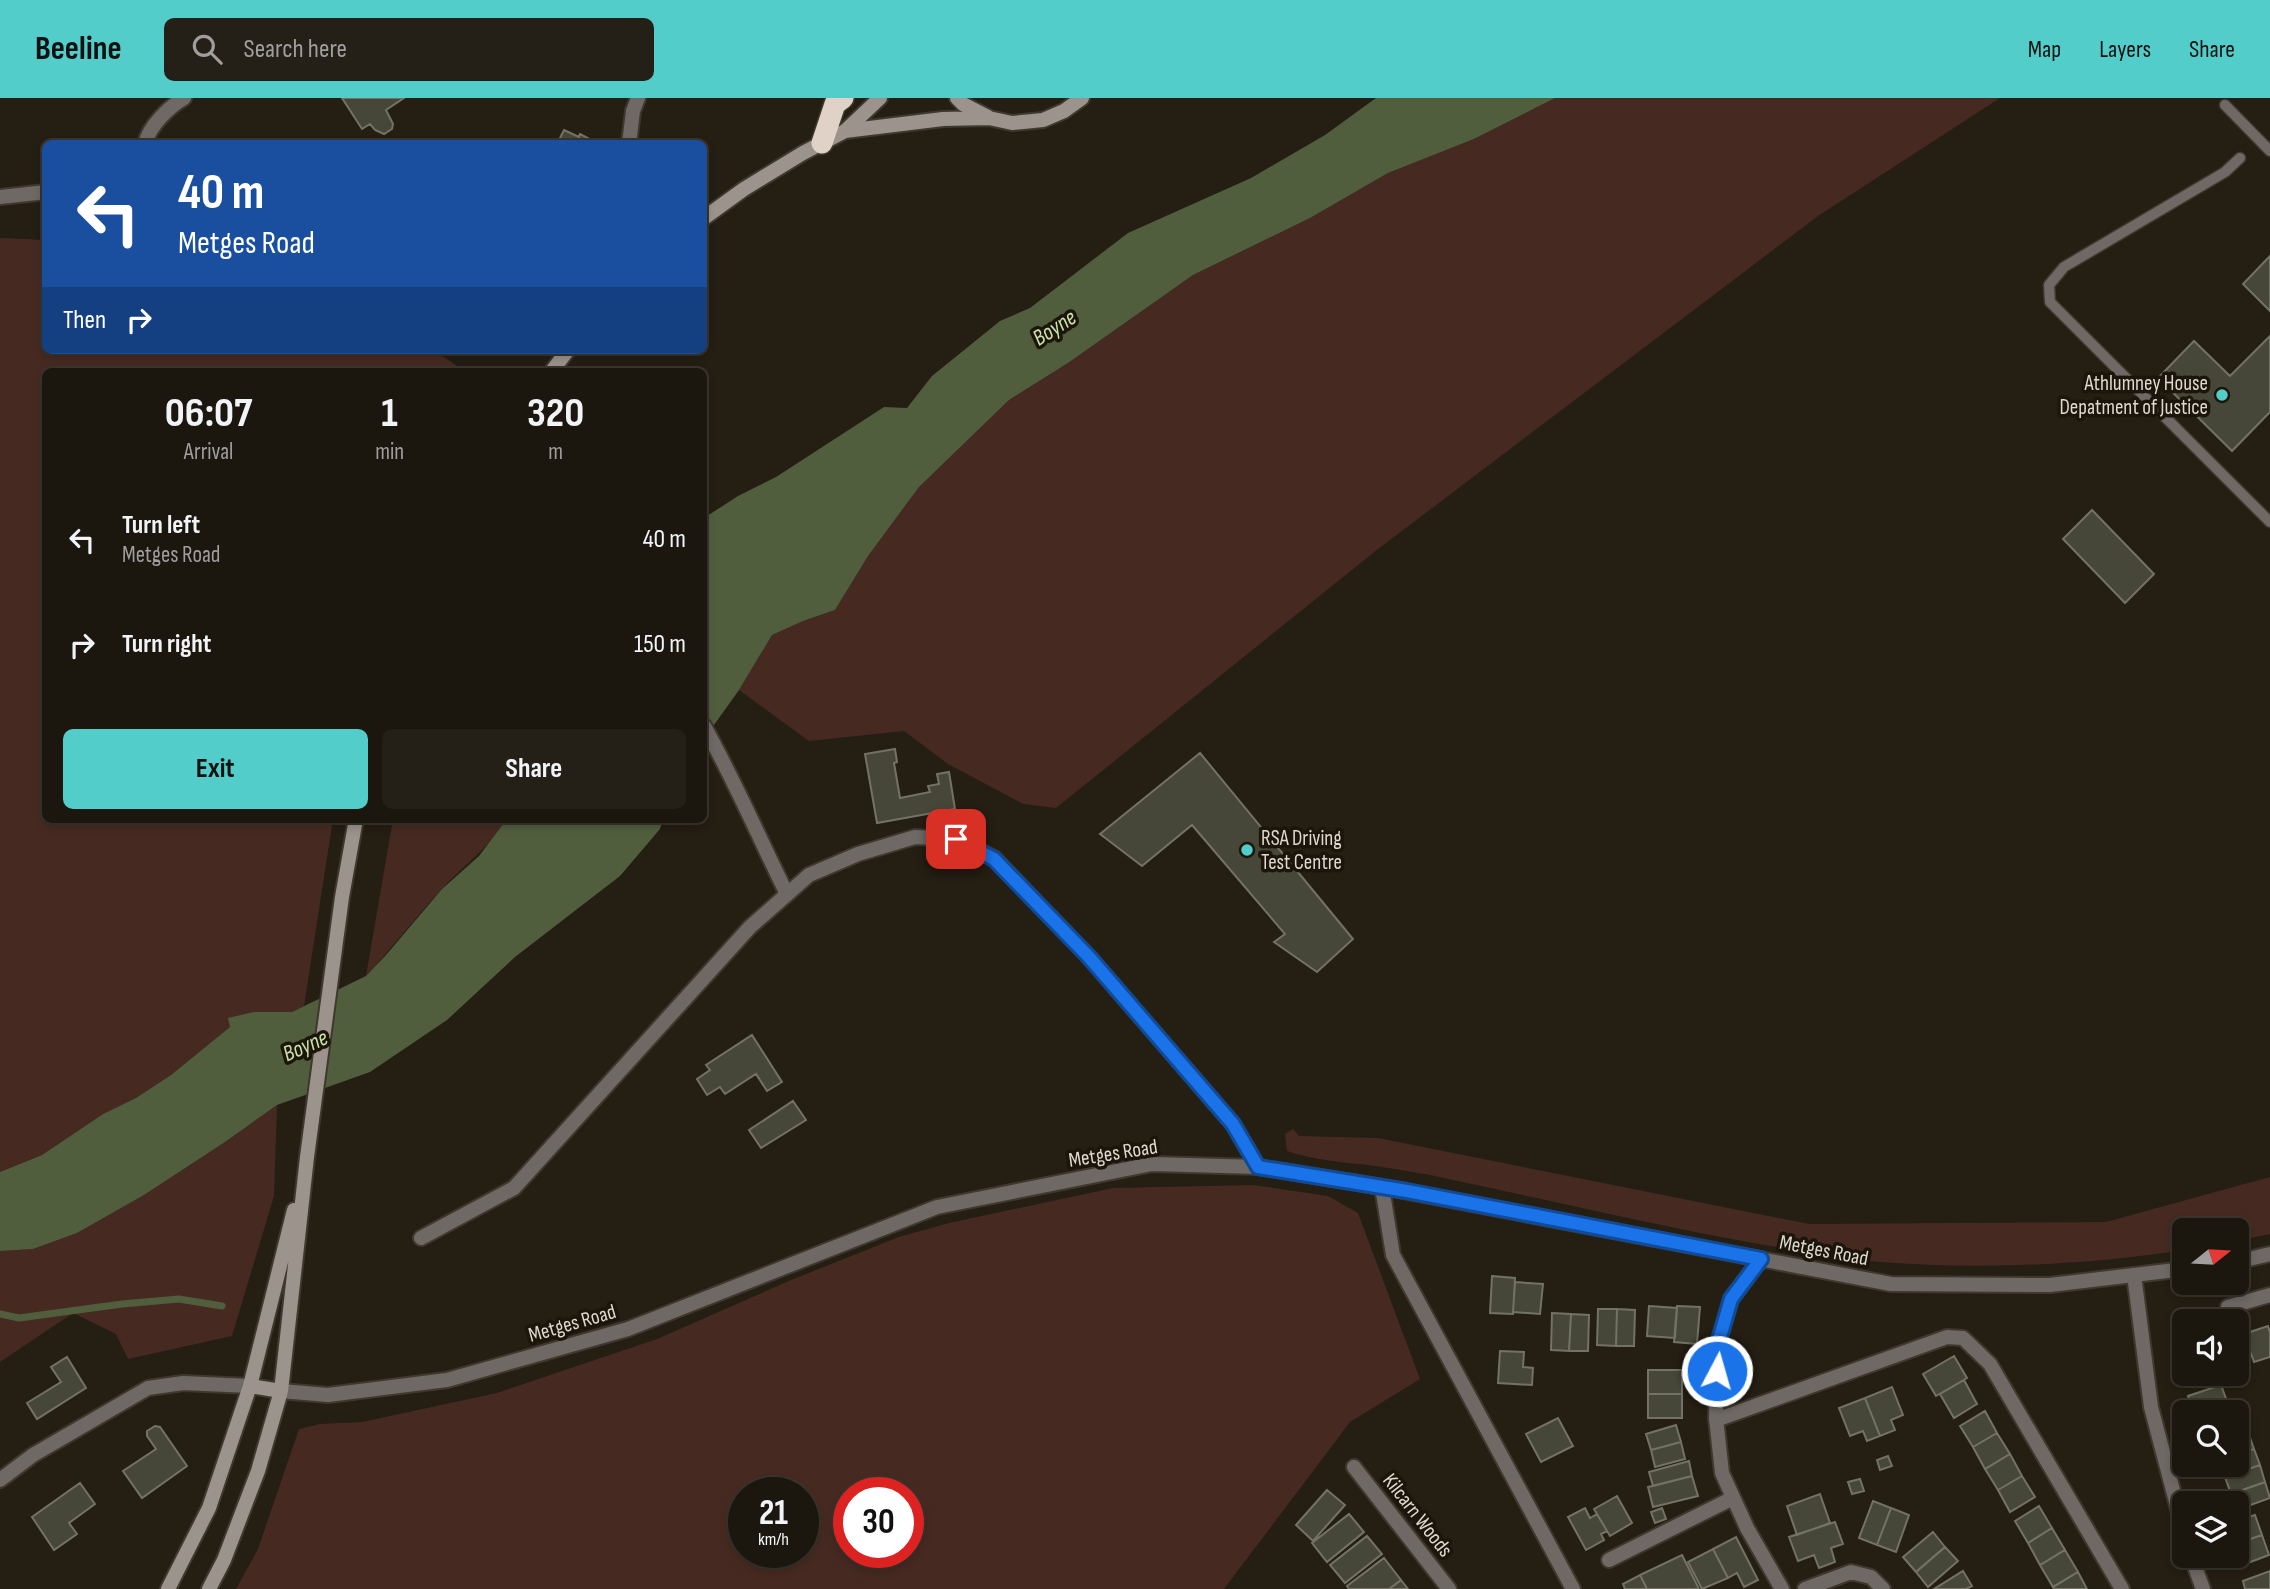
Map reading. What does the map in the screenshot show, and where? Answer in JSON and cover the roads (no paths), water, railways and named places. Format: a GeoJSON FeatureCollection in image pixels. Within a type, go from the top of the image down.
{"type":"FeatureCollection","features":[{"type":"Feature","properties":{"kind":"highway"},"geometry":{"type":"LineString","coordinates":[[822,143],[835,104],[843,98]]}},
{"type":"Feature","properties":{"kind":"main road"},"geometry":{"type":"LineString","coordinates":[[707,216],[744,189],[845,131],[880,98]]}},
{"type":"Feature","properties":{"kind":"main road"},"geometry":{"type":"LineString","coordinates":[[957,98],[989,118]]}},
{"type":"Feature","properties":{"kind":"main road"},"geometry":{"type":"LineString","coordinates":[[845,131],[943,118],[989,118],[1012,123],[1043,120],[1064,111],[1082,98]]}},
{"type":"Feature","properties":{"kind":"main road"},"geometry":{"type":"LineString","coordinates":[[554,368],[565,354]]}},
{"type":"Feature","properties":{"kind":"main road"},"geometry":{"type":"LineString","coordinates":[[209,1589],[225,1560],[258,1471],[281,1391],[307,1157],[342,897],[355,823]]}},
{"type":"Feature","properties":{"kind":"main road"},"geometry":{"type":"LineString","coordinates":[[168,1589],[209,1508],[250,1386],[307,1157]]}},
{"type":"Feature","properties":{"kind":"main road"},"geometry":{"type":"LineString","coordinates":[[250,1386],[281,1391]]}},
{"type":"Feature","properties":{"kind":"street"},"geometry":{"type":"LineString","coordinates":[[146,140],[172,105],[184,98]]}},
{"type":"Feature","properties":{"kind":"street"},"geometry":{"type":"LineString","coordinates":[[629,140],[633,111],[638,98]]}},
{"type":"Feature","properties":{"kind":"street"},"geometry":{"type":"LineString","coordinates":[[0,197],[42,192]]}},
{"type":"Feature","properties":{"kind":"street"},"geometry":{"type":"LineString","coordinates":[[707,731],[787,894]]}},
{"type":"Feature","properties":{"kind":"street"},"geometry":{"type":"LineString","coordinates":[[421,1238],[514,1188],[750,927],[809,875],[858,854],[915,837],[956,839],[994,859],[1089,957],[1233,1124],[1258,1167]]}},
{"type":"Feature","properties":{"kind":"street","name":"Metges Road"},"geometry":{"type":"LineString","coordinates":[[281,1391],[328,1395],[447,1380],[628,1329],[937,1207],[1152,1164],[1258,1167],[1382,1187],[1891,1284],[2050,1285],[2172,1270]]}},
{"type":"Feature","properties":{"kind":"street"},"geometry":{"type":"LineString","coordinates":[[1382,1187],[1393,1255],[1573,1589]]}},
{"type":"Feature","properties":{"kind":"street"},"geometry":{"type":"LineString","coordinates":[[2249,1259],[2270,1254]]}},
{"type":"Feature","properties":{"kind":"street"},"geometry":{"type":"LineString","coordinates":[[1761,1259],[1731,1299],[1717,1347],[1716,1420],[1722,1473],[1747,1528],[1782,1589]]}},
{"type":"Feature","properties":{"kind":"street"},"geometry":{"type":"LineString","coordinates":[[2134,1275],[2151,1407],[2173,1491]]}},
{"type":"Feature","properties":{"kind":"street"},"geometry":{"type":"LineString","coordinates":[[2228,1307],[2270,1295]]}},
{"type":"Feature","properties":{"kind":"street"},"geometry":{"type":"LineString","coordinates":[[1716,1420],[1947,1337],[1962,1338],[1990,1364],[2122,1589]]}},
{"type":"Feature","properties":{"kind":"street"},"geometry":{"type":"LineString","coordinates":[[0,1480],[33,1455],[148,1388],[183,1383],[250,1386]]}},
{"type":"Feature","properties":{"kind":"street","name":"Kilcarn Woods"},"geometry":{"type":"LineString","coordinates":[[1354,1466],[1449,1589]]}},
{"type":"Feature","properties":{"kind":"street"},"geometry":{"type":"LineString","coordinates":[[1609,1560],[1733,1498]]}},
{"type":"Feature","properties":{"kind":"street"},"geometry":{"type":"LineString","coordinates":[[2195,1568],[2203,1589]]}},
{"type":"Feature","properties":{"kind":"street"},"geometry":{"type":"LineString","coordinates":[[1805,1589],[1851,1572],[1871,1577],[1883,1589]]}},
{"type":"Feature","properties":{"kind":"lane"},"geometry":{"type":"LineString","coordinates":[[2225,105],[2268,144]]}},
{"type":"Feature","properties":{"kind":"lane"},"geometry":{"type":"LineString","coordinates":[[2240,158],[2225,172],[2064,267],[2049,285],[2050,302],[2270,522]]}},
{"type":"Feature","properties":{"kind":"water","name":"Boyne"},"geometry":{"type":"Polygon","coordinates":[[[1376,98],[1555,98],[1474,139],[1388,173],[1310,218],[1193,275],[1068,363],[1009,400],[919,487],[868,556],[835,610],[772,635],[739,690],[707,735],[707,516],[738,496],[776,477],[884,407],[907,408],[932,376],[1000,321],[1030,308],[1128,233],[1251,178],[1325,135],[1376,98]]]}},
{"type":"Feature","properties":{"kind":"water","name":"Boyne"},"geometry":{"type":"Polygon","coordinates":[[[504,823],[662,823],[660,829],[620,876],[515,957],[447,1020],[370,1072],[277,1105],[144,1195],[77,1233],[33,1249],[0,1251],[0,1172],[42,1155],[103,1114],[136,1098],[171,1075],[230,1027],[228,1018],[254,1012],[292,1012],[366,976],[442,889],[479,856],[504,823]]]}},
{"type":"Feature","properties":{"kind":"waterway"},"geometry":{"type":"LineString","coordinates":[[0,1314],[19,1318],[179,1299],[222,1306]]}},
{"type":"Feature","properties":{"kind":"place","name":"Athlumney House Depatment of Justice"},"geometry":{"type":"Point","coordinates":[2222,395]}},
{"type":"Feature","properties":{"kind":"place","name":"RSA Driving Test Centre"},"geometry":{"type":"Point","coordinates":[1247,850]}}]}
